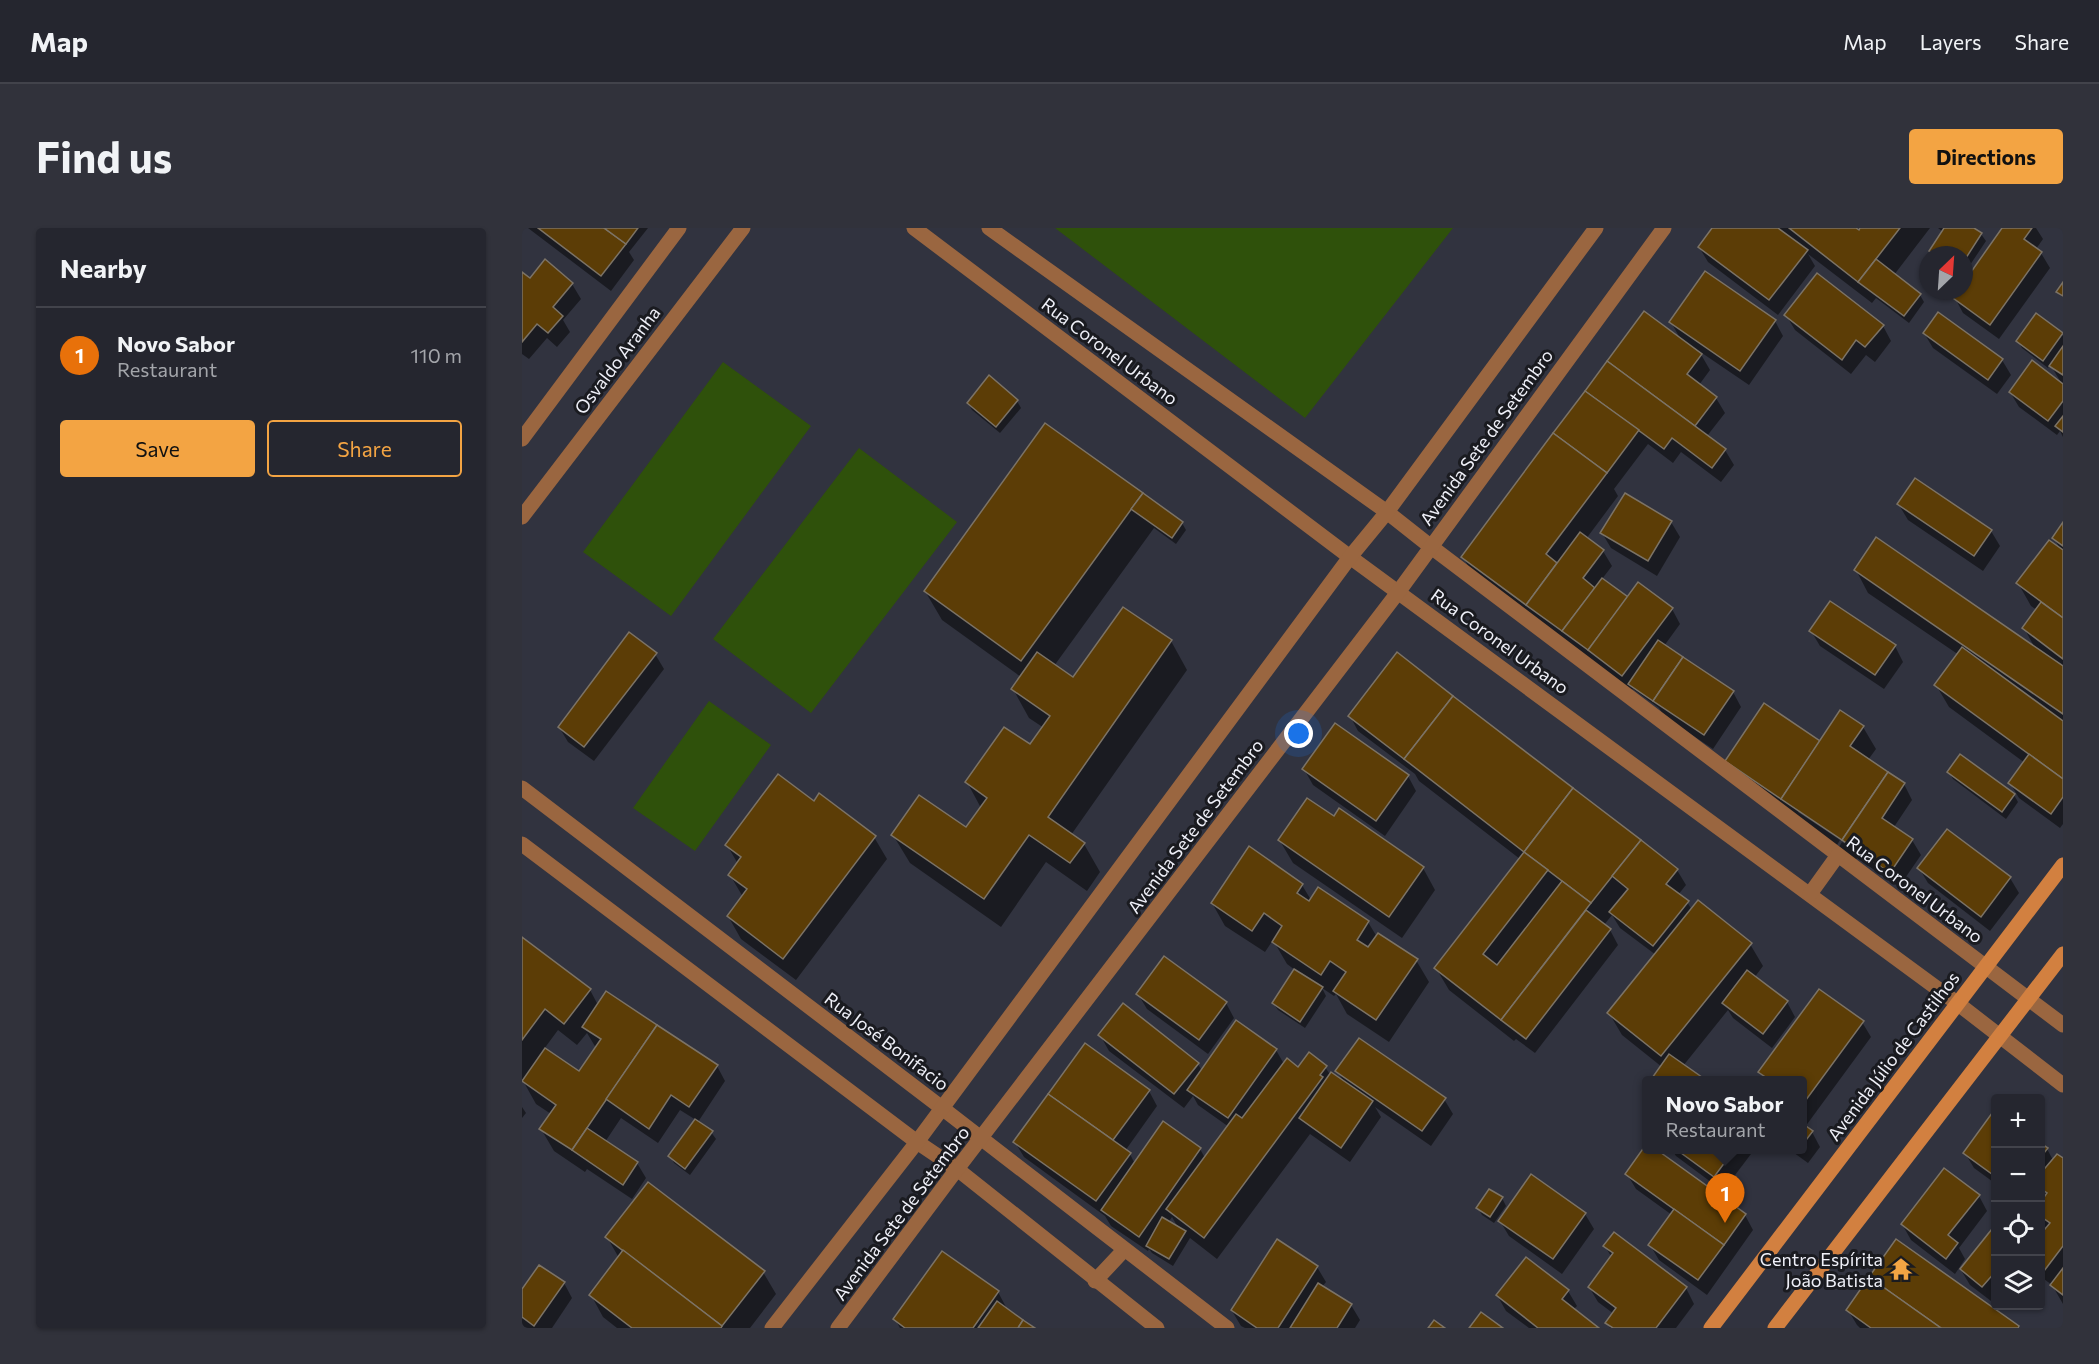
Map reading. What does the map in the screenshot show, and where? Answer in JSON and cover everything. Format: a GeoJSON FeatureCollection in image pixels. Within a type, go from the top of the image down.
{"type":"FeatureCollection","features":[{"type":"Feature","properties":{"kind":"street","name":"Osvaldo Aranha"},"geometry":{"type":"LineString","coordinates":[[522,439],[679,228]]}},
{"type":"Feature","properties":{"kind":"street","name":"Osvaldo Aranha"},"geometry":{"type":"LineString","coordinates":[[522,517],[743,228]]}},
{"type":"Feature","properties":{"kind":"street","name":"Rua Coronel Urbano"},"geometry":{"type":"LineString","coordinates":[[914,228],[1350,557],[1810,894],[2063,1085]]}},
{"type":"Feature","properties":{"kind":"street","name":"Rua Coronel Urbano"},"geometry":{"type":"LineString","coordinates":[[989,228],[1387,512],[2063,1025]]}},
{"type":"Feature","properties":{"kind":"street","name":"Avenida Sete de Setembro"},"geometry":{"type":"LineString","coordinates":[[772,1328],[917,1142],[1596,228]]}},
{"type":"Feature","properties":{"kind":"street","name":"Avenida Sete de Setembro"},"geometry":{"type":"LineString","coordinates":[[838,1328],[1399,591],[1664,228]]}},
{"type":"Feature","properties":{"kind":"street","name":"Rua José Bonifacio"},"geometry":{"type":"LineString","coordinates":[[522,788],[1227,1328]]}},
{"type":"Feature","properties":{"kind":"street"},"geometry":{"type":"LineString","coordinates":[[522,844],[917,1142],[957,1169],[1157,1328]]}},
{"type":"Feature","properties":{"kind":"street"},"geometry":{"type":"LineString","coordinates":[[1810,894],[1839,855]]}},
{"type":"Feature","properties":{"kind":"street","name":"Avenida Júlio de Castilhos"},"geometry":{"type":"LineString","coordinates":[[1711,1328],[2063,865]]}},
{"type":"Feature","properties":{"kind":"street"},"geometry":{"type":"LineString","coordinates":[[1775,1328],[2063,954]]}},
{"type":"Feature","properties":{"kind":"street"},"geometry":{"type":"LineString","coordinates":[[1095,1281],[1124,1250]]}},
{"type":"Feature","properties":{"kind":"green space"},"geometry":{"type":"Polygon","coordinates":[[[1055,228],[1453,228],[1305,418],[1055,228]]]}},
{"type":"Feature","properties":{"kind":"green space"},"geometry":{"type":"Polygon","coordinates":[[[723,362],[811,426],[671,616],[583,552],[723,362]]]}},
{"type":"Feature","properties":{"kind":"green space"},"geometry":{"type":"Polygon","coordinates":[[[859,448],[957,522],[811,713],[713,639],[859,448]]]}},
{"type":"Feature","properties":{"kind":"green space"},"geometry":{"type":"Polygon","coordinates":[[[709,701],[771,745],[695,851],[633,808],[709,701]]]}},
{"type":"Feature","properties":{"kind":"building"},"geometry":{"type":"Polygon","coordinates":[[[538,228],[604,228],[626,244],[601,276],[538,228]]]}},
{"type":"Feature","properties":{"kind":"building"},"geometry":{"type":"Polygon","coordinates":[[[604,228],[638,228],[626,244],[604,228]]]}},
{"type":"Feature","properties":{"kind":"building"},"geometry":{"type":"Polygon","coordinates":[[[1712,228],[1778,228],[1808,250],[1769,300],[1698,247],[1712,228]]]}},
{"type":"Feature","properties":{"kind":"building"},"geometry":{"type":"Polygon","coordinates":[[[1789,228],[1856,228],[1859,230],[1860,228],[1900,228],[1858,282],[1789,228]]]}},
{"type":"Feature","properties":{"kind":"building"},"geometry":{"type":"Polygon","coordinates":[[[1944,228],[1974,228],[1982,233],[1973,247],[1932,246],[1944,228]]]}},
{"type":"Feature","properties":{"kind":"building"},"geometry":{"type":"Polygon","coordinates":[[[2002,228],[2032,228],[2024,239],[2042,252],[1990,325],[1956,300],[1973,300],[1973,269],[2002,228]]]}},
{"type":"Feature","properties":{"kind":"building"},"geometry":{"type":"Polygon","coordinates":[[[545,259],[573,283],[553,307],[563,316],[548,333],[537,324],[522,342],[522,272],[530,278],[545,259]]]}},
{"type":"Feature","properties":{"kind":"building"},"geometry":{"type":"Polygon","coordinates":[[[1876,259],[1919,292],[1919,297],[1904,316],[1858,282],[1876,259]]]}},
{"type":"Feature","properties":{"kind":"building"},"geometry":{"type":"Polygon","coordinates":[[[1705,271],[1776,320],[1740,371],[1669,322],[1705,271]]]}},
{"type":"Feature","properties":{"kind":"building"},"geometry":{"type":"Polygon","coordinates":[[[1817,273],[1884,325],[1865,347],[1856,340],[1842,360],[1784,315],[1817,273]]]}},
{"type":"Feature","properties":{"kind":"building"},"geometry":{"type":"Polygon","coordinates":[[[2063,282],[2063,296],[2056,292],[2063,282]]]}},
{"type":"Feature","properties":{"kind":"building"},"geometry":{"type":"Polygon","coordinates":[[[1644,311],[1702,354],[1687,374],[1717,397],[1695,426],[1607,361],[1644,311]]]}},
{"type":"Feature","properties":{"kind":"building"},"geometry":{"type":"Polygon","coordinates":[[[1938,312],[2003,359],[1988,380],[1923,333],[1938,312]]]}},
{"type":"Feature","properties":{"kind":"building"},"geometry":{"type":"Polygon","coordinates":[[[2036,313],[2063,333],[2043,361],[2016,341],[2036,313]]]}},
{"type":"Feature","properties":{"kind":"building"},"geometry":{"type":"Polygon","coordinates":[[[2063,346],[2063,375],[2049,366],[2063,346]]]}},
{"type":"Feature","properties":{"kind":"building"},"geometry":{"type":"Polygon","coordinates":[[[2032,360],[2063,384],[2063,401],[2048,421],[2009,392],[2032,360]]]}},
{"type":"Feature","properties":{"kind":"building"},"geometry":{"type":"Polygon","coordinates":[[[1607,361],[1726,449],[1712,468],[1672,438],[1664,449],[1585,391],[1607,361]]]}},
{"type":"Feature","properties":{"kind":"building"},"geometry":{"type":"Polygon","coordinates":[[[989,375],[1018,400],[996,427],[967,403],[989,375]]]}},
{"type":"Feature","properties":{"kind":"building"},"geometry":{"type":"Polygon","coordinates":[[[1585,391],[1639,430],[1607,473],[1553,433],[1585,391]]]}},
{"type":"Feature","properties":{"kind":"building"},"geometry":{"type":"Polygon","coordinates":[[[2063,416],[2063,432],[2055,426],[2063,416]]]}},
{"type":"Feature","properties":{"kind":"building"},"geometry":{"type":"Polygon","coordinates":[[[1045,423],[1143,493],[1021,661],[924,591],[1045,423]]]}},
{"type":"Feature","properties":{"kind":"building"},"geometry":{"type":"Polygon","coordinates":[[[1553,433],[1607,473],[1546,554],[1557,563],[1526,605],[1461,557],[1553,433]]]}},
{"type":"Feature","properties":{"kind":"building"},"geometry":{"type":"Polygon","coordinates":[[[1915,478],[1992,530],[1974,556],[1897,504],[1915,478]]]}},
{"type":"Feature","properties":{"kind":"building"},"geometry":{"type":"Polygon","coordinates":[[[1143,493],[1183,522],[1172,538],[1131,509],[1143,493]]]}},
{"type":"Feature","properties":{"kind":"building"},"geometry":{"type":"Polygon","coordinates":[[[1625,493],[1672,521],[1648,561],[1600,533],[1625,493]]]}},
{"type":"Feature","properties":{"kind":"building"},"geometry":{"type":"Polygon","coordinates":[[[2063,522],[2063,546],[2052,538],[2063,522]]]}},
{"type":"Feature","properties":{"kind":"building"},"geometry":{"type":"Polygon","coordinates":[[[1580,532],[1604,550],[1583,578],[1595,588],[1562,631],[1526,605],[1580,532]]]}},
{"type":"Feature","properties":{"kind":"building"},"geometry":{"type":"Polygon","coordinates":[[[1876,537],[2063,666],[2063,714],[1854,570],[1876,537]]]}},
{"type":"Feature","properties":{"kind":"building"},"geometry":{"type":"Polygon","coordinates":[[[2049,540],[2063,550],[2063,618],[2016,583],[2049,540]]]}},
{"type":"Feature","properties":{"kind":"building"},"geometry":{"type":"Polygon","coordinates":[[[1602,578],[1628,597],[1588,650],[1562,631],[1602,578]]]}},
{"type":"Feature","properties":{"kind":"building"},"geometry":{"type":"Polygon","coordinates":[[[1638,582],[1673,608],[1622,676],[1588,650],[1638,582]]]}},
{"type":"Feature","properties":{"kind":"building"},"geometry":{"type":"Polygon","coordinates":[[[1830,601],[1896,645],[1875,675],[1809,631],[1830,601]]]}},
{"type":"Feature","properties":{"kind":"building"},"geometry":{"type":"Polygon","coordinates":[[[2041,602],[2063,618],[2063,659],[2022,628],[2041,602]]]}},
{"type":"Feature","properties":{"kind":"building"},"geometry":{"type":"Polygon","coordinates":[[[1123,607],[1172,640],[1048,817],[1085,843],[1070,863],[1029,835],[984,899],[891,835],[919,795],[966,827],[987,798],[965,782],[1004,727],[1030,744],[1050,716],[1011,689],[1037,652],[1073,677],[1123,607]]]}},
{"type":"Feature","properties":{"kind":"building"},"geometry":{"type":"Polygon","coordinates":[[[629,632],[657,653],[584,747],[558,727],[629,632]]]}},
{"type":"Feature","properties":{"kind":"building"},"geometry":{"type":"Polygon","coordinates":[[[1658,640],[1683,657],[1653,701],[1628,684],[1658,640]]]}},
{"type":"Feature","properties":{"kind":"building"},"geometry":{"type":"Polygon","coordinates":[[[1962,647],[2063,721],[2063,779],[1934,685],[1962,647]]]}},
{"type":"Feature","properties":{"kind":"building"},"geometry":{"type":"Polygon","coordinates":[[[1397,652],[1453,696],[1404,759],[1348,716],[1397,652]]]}},
{"type":"Feature","properties":{"kind":"building"},"geometry":{"type":"Polygon","coordinates":[[[1683,657],[1734,691],[1704,735],[1653,701],[1683,657]]]}},
{"type":"Feature","properties":{"kind":"building"},"geometry":{"type":"Polygon","coordinates":[[[1453,696],[1573,788],[1524,852],[1404,759],[1453,696]]]}},
{"type":"Feature","properties":{"kind":"building"},"geometry":{"type":"Polygon","coordinates":[[[1764,703],[1820,741],[1781,799],[1725,761],[1764,703]]]}},
{"type":"Feature","properties":{"kind":"building"},"geometry":{"type":"Polygon","coordinates":[[[1840,710],[1864,726],[1850,746],[1888,772],[1842,840],[1781,799],[1840,710]]]}},
{"type":"Feature","properties":{"kind":"building"},"geometry":{"type":"Polygon","coordinates":[[[1335,723],[1409,775],[1376,821],[1302,769],[1335,723]]]}},
{"type":"Feature","properties":{"kind":"building"},"geometry":{"type":"Polygon","coordinates":[[[1960,754],[2015,794],[2002,812],[1947,772],[1960,754]]]}},
{"type":"Feature","properties":{"kind":"building"},"geometry":{"type":"Polygon","coordinates":[[[2029,754],[2063,779],[2063,797],[2051,814],[2008,783],[2029,754]]]}},
{"type":"Feature","properties":{"kind":"building"},"geometry":{"type":"Polygon","coordinates":[[[1888,772],[1905,783],[1882,818],[1913,839],[1890,873],[1842,840],[1888,772]]]}},
{"type":"Feature","properties":{"kind":"building"},"geometry":{"type":"Polygon","coordinates":[[[778,774],[814,801],[819,793],[876,836],[783,959],[727,916],[747,889],[728,875],[741,857],[725,845],[778,774]]]}},
{"type":"Feature","properties":{"kind":"building"},"geometry":{"type":"Polygon","coordinates":[[[1573,788],[1641,840],[1591,903],[1524,852],[1573,788]]]}},
{"type":"Feature","properties":{"kind":"building"},"geometry":{"type":"Polygon","coordinates":[[[1307,798],[1334,816],[1339,808],[1424,867],[1389,917],[1278,840],[1307,798]]]}},
{"type":"Feature","properties":{"kind":"building"},"geometry":{"type":"Polygon","coordinates":[[[1947,829],[2011,877],[1981,917],[1917,868],[1947,829]]]}},
{"type":"Feature","properties":{"kind":"building"},"geometry":{"type":"Polygon","coordinates":[[[1641,840],[1678,869],[1666,884],[1689,901],[1653,946],[1609,912],[1628,889],[1612,876],[1641,840]]]}},
{"type":"Feature","properties":{"kind":"building"},"geometry":{"type":"Polygon","coordinates":[[[1249,846],[1303,884],[1297,893],[1309,901],[1318,887],[1369,921],[1357,940],[1368,947],[1378,933],[1418,959],[1376,1020],[1333,991],[1346,972],[1330,961],[1321,975],[1272,942],[1282,926],[1264,913],[1252,931],[1211,903],[1249,846]]]}},
{"type":"Feature","properties":{"kind":"building"},"geometry":{"type":"Polygon","coordinates":[[[1524,852],[1548,870],[1483,954],[1497,965],[1562,881],[1591,903],[1501,1020],[1434,968],[1524,852]]]}},
{"type":"Feature","properties":{"kind":"building"},"geometry":{"type":"Polygon","coordinates":[[[1698,900],[1752,943],[1661,1056],[1607,1013],[1698,900]]]}},
{"type":"Feature","properties":{"kind":"building"},"geometry":{"type":"Polygon","coordinates":[[[1586,910],[1611,929],[1526,1039],[1501,1020],[1586,910]]]}},
{"type":"Feature","properties":{"kind":"building"},"geometry":{"type":"Polygon","coordinates":[[[522,937],[591,989],[564,1024],[545,1009],[522,1040],[522,937]]]}},
{"type":"Feature","properties":{"kind":"building"},"geometry":{"type":"Polygon","coordinates":[[[1164,956],[1227,1002],[1199,1040],[1136,994],[1164,956]]]}},
{"type":"Feature","properties":{"kind":"building"},"geometry":{"type":"Polygon","coordinates":[[[1294,969],[1323,987],[1300,1022],[1272,1003],[1294,969]]]}},
{"type":"Feature","properties":{"kind":"building"},"geometry":{"type":"Polygon","coordinates":[[[1747,970],[1788,1001],[1763,1034],[1722,1003],[1747,970]]]}},
{"type":"Feature","properties":{"kind":"building"},"geometry":{"type":"Polygon","coordinates":[[[1819,989],[1864,1021],[1807,1099],[1807,1076],[1764,1076],[1758,1072],[1819,989]]]}},
{"type":"Feature","properties":{"kind":"building"},"geometry":{"type":"Polygon","coordinates":[[[606,991],[657,1025],[572,1150],[539,1129],[556,1105],[522,1081],[545,1048],[579,1071],[601,1039],[582,1027],[606,991]]]}},
{"type":"Feature","properties":{"kind":"building"},"geometry":{"type":"Polygon","coordinates":[[[1123,1003],[1199,1063],[1174,1094],[1098,1035],[1123,1003]]]}},
{"type":"Feature","properties":{"kind":"building"},"geometry":{"type":"Polygon","coordinates":[[[1236,1020],[1277,1049],[1228,1118],[1187,1090],[1236,1020]]]}},
{"type":"Feature","properties":{"kind":"building"},"geometry":{"type":"Polygon","coordinates":[[[657,1025],[718,1065],[689,1107],[671,1095],[649,1129],[606,1099],[657,1025]]]}},
{"type":"Feature","properties":{"kind":"building"},"geometry":{"type":"Polygon","coordinates":[[[1359,1038],[1446,1098],[1422,1131],[1335,1071],[1359,1038]]]}},
{"type":"Feature","properties":{"kind":"building"},"geometry":{"type":"Polygon","coordinates":[[[1085,1043],[1150,1090],[1113,1140],[1048,1094],[1085,1043]]]}},
{"type":"Feature","properties":{"kind":"building"},"geometry":{"type":"Polygon","coordinates":[[[1309,1052],[1327,1066],[1320,1075],[1323,1077],[1204,1238],[1166,1209],[1236,1114],[1242,1118],[1287,1058],[1298,1067],[1309,1052]]]}},
{"type":"Feature","properties":{"kind":"building"},"geometry":{"type":"Polygon","coordinates":[[[1669,1054],[1700,1076],[1653,1076],[1669,1054]]]}},
{"type":"Feature","properties":{"kind":"building"},"geometry":{"type":"Polygon","coordinates":[[[1331,1072],[1373,1101],[1341,1148],[1299,1118],[1331,1072]]]}},
{"type":"Feature","properties":{"kind":"building"},"geometry":{"type":"Polygon","coordinates":[[[1048,1094],[1131,1153],[1096,1201],[1013,1142],[1048,1094]]]}},
{"type":"Feature","properties":{"kind":"building"},"geometry":{"type":"Polygon","coordinates":[[[1991,1114],[1991,1173],[1963,1153],[1991,1114]]]}},
{"type":"Feature","properties":{"kind":"building"},"geometry":{"type":"Polygon","coordinates":[[[695,1119],[713,1131],[685,1169],[668,1156],[695,1119]]]}},
{"type":"Feature","properties":{"kind":"building"},"geometry":{"type":"Polygon","coordinates":[[[1163,1121],[1201,1148],[1139,1237],[1101,1210],[1163,1121]]]}},
{"type":"Feature","properties":{"kind":"building"},"geometry":{"type":"Polygon","coordinates":[[[1807,1127],[1813,1131],[1807,1139],[1807,1127]]]}},
{"type":"Feature","properties":{"kind":"building"},"geometry":{"type":"Polygon","coordinates":[[[587,1128],[638,1162],[623,1185],[572,1150],[587,1128]]]}},
{"type":"Feature","properties":{"kind":"building"},"geometry":{"type":"Polygon","coordinates":[[[1642,1150],[1642,1154],[1663,1154],[1746,1214],[1724,1245],[1625,1174],[1642,1150]]]}},
{"type":"Feature","properties":{"kind":"building"},"geometry":{"type":"Polygon","coordinates":[[[1682,1154],[1731,1154],[1714,1177],[1682,1154]]]}},
{"type":"Feature","properties":{"kind":"building"},"geometry":{"type":"Polygon","coordinates":[[[2057,1154],[2063,1158],[2063,1246],[2045,1270],[2045,1229],[2050,1223],[2045,1220],[2047,1193],[2045,1192],[2045,1168],[2057,1154]]]}},
{"type":"Feature","properties":{"kind":"building"},"geometry":{"type":"Polygon","coordinates":[[[1944,1168],[1980,1195],[1948,1235],[1958,1243],[1946,1259],[1901,1224],[1944,1168]]]}},
{"type":"Feature","properties":{"kind":"building"},"geometry":{"type":"Polygon","coordinates":[[[1531,1174],[1586,1213],[1553,1259],[1498,1221],[1531,1174]]]}},
{"type":"Feature","properties":{"kind":"building"},"geometry":{"type":"Polygon","coordinates":[[[648,1182],[765,1271],[722,1326],[605,1237],[648,1182]]]}},
{"type":"Feature","properties":{"kind":"building"},"geometry":{"type":"Polygon","coordinates":[[[1489,1189],[1503,1197],[1490,1217],[1476,1208],[1489,1189]]]}},
{"type":"Feature","properties":{"kind":"building"},"geometry":{"type":"Polygon","coordinates":[[[1674,1209],[1724,1245],[1698,1280],[1648,1245],[1674,1209]]]}},
{"type":"Feature","properties":{"kind":"building"},"geometry":{"type":"Polygon","coordinates":[[[1162,1217],[1186,1231],[1169,1259],[1146,1246],[1162,1217]]]}},
{"type":"Feature","properties":{"kind":"building"},"geometry":{"type":"Polygon","coordinates":[[[1991,1230],[1991,1277],[1982,1287],[1960,1269],[1991,1230]]]}},
{"type":"Feature","properties":{"kind":"building"},"geometry":{"type":"Polygon","coordinates":[[[1614,1232],[1687,1287],[1656,1328],[1613,1328],[1605,1323],[1616,1308],[1588,1287],[1613,1253],[1603,1246],[1614,1232]]]}},
{"type":"Feature","properties":{"kind":"building"},"geometry":{"type":"Polygon","coordinates":[[[1277,1239],[1318,1266],[1278,1328],[1257,1328],[1231,1310],[1277,1239]]]}},
{"type":"Feature","properties":{"kind":"building"},"geometry":{"type":"Polygon","coordinates":[[[1896,1239],[1991,1306],[1991,1310],[1996,1310],[2019,1326],[2018,1328],[1941,1328],[1869,1277],[1896,1239]]]}},
{"type":"Feature","properties":{"kind":"building"},"geometry":{"type":"Polygon","coordinates":[[[623,1250],[722,1326],[721,1328],[632,1328],[589,1295],[623,1250]]]}},
{"type":"Feature","properties":{"kind":"building"},"geometry":{"type":"Polygon","coordinates":[[[942,1251],[999,1291],[973,1328],[905,1328],[893,1319],[942,1251]]]}},
{"type":"Feature","properties":{"kind":"building"},"geometry":{"type":"Polygon","coordinates":[[[1526,1257],[1569,1290],[1562,1299],[1599,1328],[1538,1328],[1496,1295],[1526,1257]]]}},
{"type":"Feature","properties":{"kind":"building"},"geometry":{"type":"Polygon","coordinates":[[[539,1265],[565,1282],[534,1326],[522,1317],[522,1289],[539,1265]]]}},
{"type":"Feature","properties":{"kind":"building"},"geometry":{"type":"Polygon","coordinates":[[[2063,1268],[2063,1295],[2050,1285],[2063,1268]]]}},
{"type":"Feature","properties":{"kind":"building"},"geometry":{"type":"Polygon","coordinates":[[[1869,1277],[1941,1328],[1871,1328],[1846,1310],[1869,1277]]]}},
{"type":"Feature","properties":{"kind":"building"},"geometry":{"type":"Polygon","coordinates":[[[1318,1283],[1352,1304],[1337,1328],[1290,1328],[1318,1283]]]}},
{"type":"Feature","properties":{"kind":"building"},"geometry":{"type":"Polygon","coordinates":[[[997,1301],[1023,1320],[1018,1328],[978,1328],[997,1301]]]}},
{"type":"Feature","properties":{"kind":"building"},"geometry":{"type":"Polygon","coordinates":[[[1481,1312],[1503,1328],[1469,1328],[1481,1312]]]}},
{"type":"Feature","properties":{"kind":"building"},"geometry":{"type":"Polygon","coordinates":[[[1023,1320],[1035,1328],[1018,1328],[1023,1320]]]}},
{"type":"Feature","properties":{"kind":"building"},"geometry":{"type":"Polygon","coordinates":[[[1434,1320],[1445,1328],[1428,1328],[1434,1320]]]}},
{"type":"Feature","properties":{"kind":"place","name":"Novo Sabor"},"geometry":{"type":"Point","coordinates":[1725,1223]}},
{"type":"Feature","properties":{"kind":"place","name":"Centro Espírita João Batista"},"geometry":{"type":"Point","coordinates":[1901,1269]}}]}
